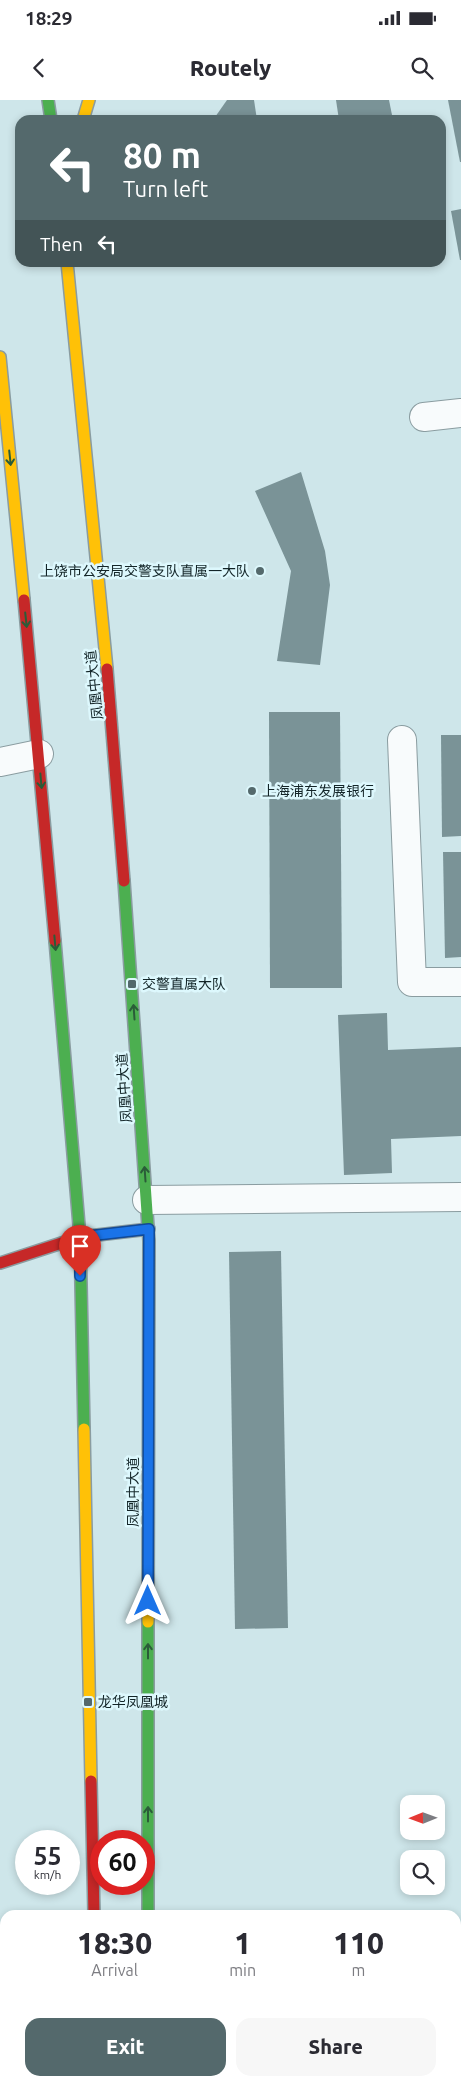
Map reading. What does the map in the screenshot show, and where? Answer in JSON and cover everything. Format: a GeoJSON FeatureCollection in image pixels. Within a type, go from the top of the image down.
{"type":"FeatureCollection","features":[{"type":"Feature","properties":{"kind":"main road"},"geometry":{"type":"LineString","coordinates":[[48,100],[50,115]]}},
{"type":"Feature","properties":{"kind":"main road"},"geometry":{"type":"LineString","coordinates":[[84,115],[89,100]]}},
{"type":"Feature","properties":{"kind":"main road","name":"凤凰中大道"},"geometry":{"type":"LineString","coordinates":[[67,267],[114,741],[149,1229],[148,1910]]}},
{"type":"Feature","properties":{"kind":"main road"},"geometry":{"type":"LineString","coordinates":[[0,357],[39,754],[80,1237],[94,1910]]}},
{"type":"Feature","properties":{"kind":"main road"},"geometry":{"type":"LineString","coordinates":[[0,1263],[80,1237],[149,1229]]}},
{"type":"Feature","properties":{"kind":"street"},"geometry":{"type":"LineString","coordinates":[[424,417],[461,413]]}},
{"type":"Feature","properties":{"kind":"street"},"geometry":{"type":"LineString","coordinates":[[402,740],[412,982],[461,982]]}},
{"type":"Feature","properties":{"kind":"street"},"geometry":{"type":"LineString","coordinates":[[0,762],[39,754]]}},
{"type":"Feature","properties":{"kind":"street"},"geometry":{"type":"LineString","coordinates":[[147,1200],[461,1197]]}},
{"type":"Feature","properties":{"kind":"building"},"geometry":{"type":"Polygon","coordinates":[[[227,100],[254,100],[256,115],[216,115],[227,100]]]}},
{"type":"Feature","properties":{"kind":"building"},"geometry":{"type":"Polygon","coordinates":[[[336,100],[389,100],[392,115],[338,115],[336,100]]]}},
{"type":"Feature","properties":{"kind":"building"},"geometry":{"type":"Polygon","coordinates":[[[448,100],[461,100],[461,162],[460,162],[448,100]]]}},
{"type":"Feature","properties":{"kind":"building"},"geometry":{"type":"Polygon","coordinates":[[[461,209],[461,260],[460,260],[451,211],[461,209]]]}},
{"type":"Feature","properties":{"kind":"building"},"geometry":{"type":"Polygon","coordinates":[[[301,472],[325,551],[330,585],[320,665],[277,661],[291,571],[255,491],[301,472]]]}},
{"type":"Feature","properties":{"kind":"building"},"geometry":{"type":"Polygon","coordinates":[[[269,712],[340,712],[342,988],[270,988],[269,712]]]}},
{"type":"Feature","properties":{"kind":"building"},"geometry":{"type":"Polygon","coordinates":[[[441,735],[461,735],[461,836],[442,837],[441,735]]]}},
{"type":"Feature","properties":{"kind":"building"},"geometry":{"type":"Polygon","coordinates":[[[443,852],[461,852],[461,957],[445,958],[443,852]]]}},
{"type":"Feature","properties":{"kind":"building"},"geometry":{"type":"Polygon","coordinates":[[[387,1013],[388,1050],[461,1047],[461,1136],[391,1139],[392,1173],[344,1175],[338,1015],[387,1013]]]}},
{"type":"Feature","properties":{"kind":"building"},"geometry":{"type":"Polygon","coordinates":[[[281,1251],[288,1628],[235,1629],[229,1252],[281,1251]]]}},
{"type":"Feature","properties":{"kind":"traffic: fast"},"geometry":{"type":"LineString","coordinates":[[48,100],[50,115]]}},
{"type":"Feature","properties":{"kind":"traffic: fast"},"geometry":{"type":"LineString","coordinates":[[124,881],[149,1241]]}},
{"type":"Feature","properties":{"kind":"traffic: fast"},"geometry":{"type":"LineString","coordinates":[[55,941],[80,1237],[84,1429]]}},
{"type":"Feature","properties":{"kind":"traffic: fast"},"geometry":{"type":"LineString","coordinates":[[148,1622],[148,1910]]}},
{"type":"Feature","properties":{"kind":"traffic: slow"},"geometry":{"type":"LineString","coordinates":[[84,115],[89,100]]}},
{"type":"Feature","properties":{"kind":"traffic: slow"},"geometry":{"type":"LineString","coordinates":[[67,267],[107,669]]}},
{"type":"Feature","properties":{"kind":"traffic: slow"},"geometry":{"type":"LineString","coordinates":[[0,357],[24,600]]}},
{"type":"Feature","properties":{"kind":"traffic: slow"},"geometry":{"type":"LineString","coordinates":[[148,1622],[149,1241]]}},
{"type":"Feature","properties":{"kind":"traffic: slow"},"geometry":{"type":"LineString","coordinates":[[84,1429],[91,1781]]}},
{"type":"Feature","properties":{"kind":"traffic: jam"},"geometry":{"type":"LineString","coordinates":[[24,600],[55,941]]}},
{"type":"Feature","properties":{"kind":"traffic: jam"},"geometry":{"type":"LineString","coordinates":[[107,669],[124,881]]}},
{"type":"Feature","properties":{"kind":"traffic: jam"},"geometry":{"type":"LineString","coordinates":[[0,1263],[80,1237],[149,1229]]}},
{"type":"Feature","properties":{"kind":"traffic: jam"},"geometry":{"type":"LineString","coordinates":[[91,1781],[94,1910]]}},
{"type":"Feature","properties":{"kind":"place","name":"上饶市公安局交警支队直属一大队"},"geometry":{"type":"Point","coordinates":[260,571]}},
{"type":"Feature","properties":{"kind":"place","name":"上海浦东发展银行"},"geometry":{"type":"Point","coordinates":[252,791]}},
{"type":"Feature","properties":{"kind":"place","name":"交警直属大队"},"geometry":{"type":"Point","coordinates":[132,984]}},
{"type":"Feature","properties":{"kind":"place","name":"龙华凤凰城"},"geometry":{"type":"Point","coordinates":[88,1702]}},
{"type":"Feature","properties":{"kind":"route"},"geometry":{"type":"LineString","coordinates":[[80,1276],[80,1237],[149,1229],[148,1601]]}}]}
